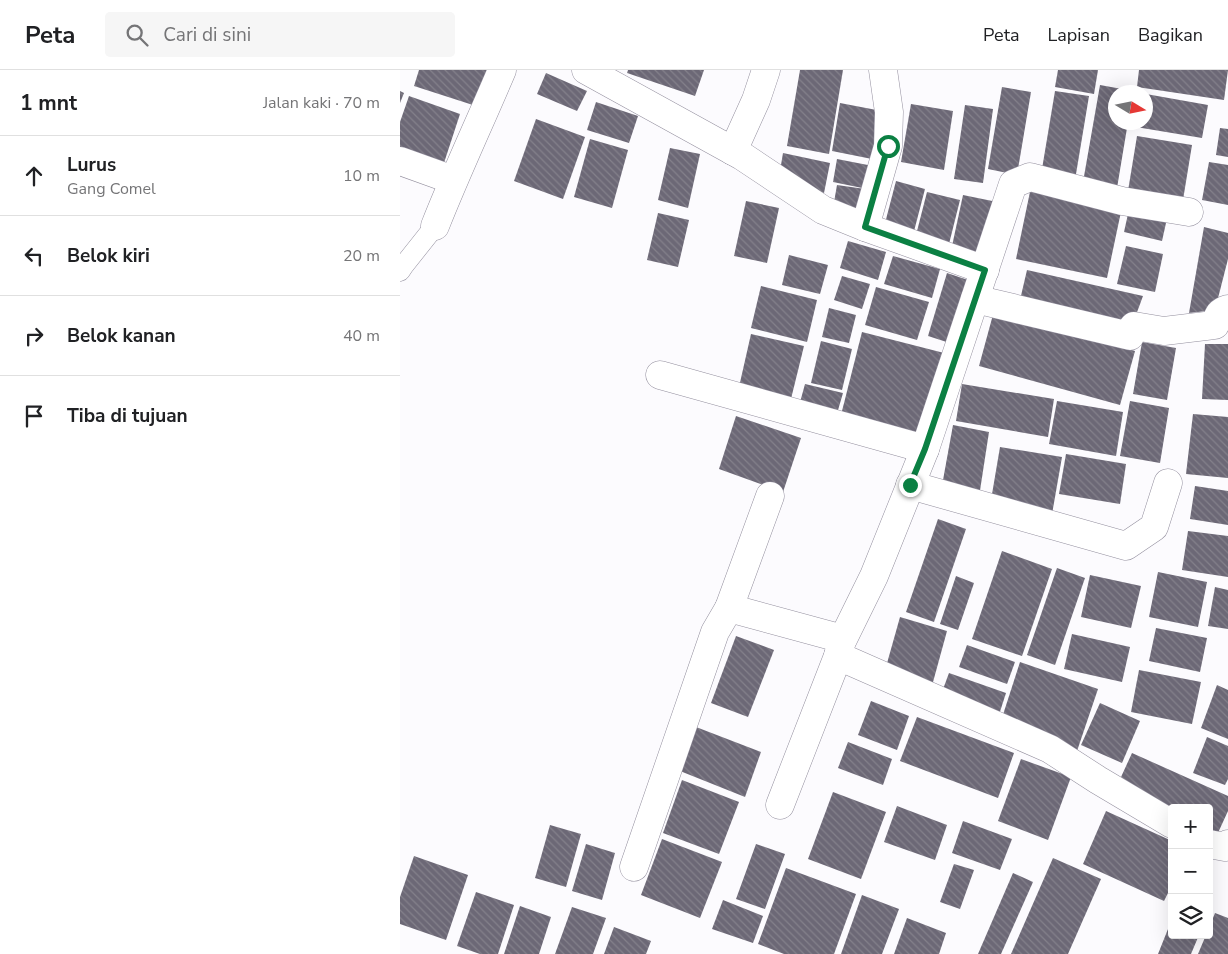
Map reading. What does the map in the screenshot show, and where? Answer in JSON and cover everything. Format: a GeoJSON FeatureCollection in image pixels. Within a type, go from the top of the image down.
{"type":"FeatureCollection","features":[{"type":"Feature","properties":{"kind":"street"},"geometry":{"type":"LineString","coordinates":[[435,226],[453,180],[502,70]]}},
{"type":"Feature","properties":{"kind":"street"},"geometry":{"type":"LineString","coordinates":[[586,70],[733,151],[824,210],[865,227],[985,270]]}},
{"type":"Feature","properties":{"kind":"street"},"geometry":{"type":"LineString","coordinates":[[733,151],[756,100],[766,70]]}},
{"type":"Feature","properties":{"kind":"street"},"geometry":{"type":"LineString","coordinates":[[865,227],[888,146],[889,112],[884,70]]}},
{"type":"Feature","properties":{"kind":"street"},"geometry":{"type":"LineString","coordinates":[[400,161],[453,180]]}},
{"type":"Feature","properties":{"kind":"street"},"geometry":{"type":"LineString","coordinates":[[780,805],[840,648],[874,576],[925,449],[1013,184],[1030,177],[1122,201],[1189,212]]}},
{"type":"Feature","properties":{"kind":"street"},"geometry":{"type":"LineString","coordinates":[[975,299],[1130,336],[1134,326],[1164,331],[1215,325],[1221,311],[1228,309]]}},
{"type":"Feature","properties":{"kind":"street"},"geometry":{"type":"LineString","coordinates":[[660,374],[925,449]]}},
{"type":"Feature","properties":{"kind":"street"},"geometry":{"type":"LineString","coordinates":[[910,485],[1126,546],[1154,527],[1168,483]]}},
{"type":"Feature","properties":{"kind":"street"},"geometry":{"type":"LineString","coordinates":[[634,867],[715,632],[729,608],[770,496]]}},
{"type":"Feature","properties":{"kind":"street"},"geometry":{"type":"LineString","coordinates":[[729,608],[840,648],[1050,749],[1168,822]]}},
{"type":"Feature","properties":{"kind":"street"},"geometry":{"type":"LineString","coordinates":[[1213,845],[1225,847],[1228,844]]}},
{"type":"Feature","properties":{"kind":"lane"},"geometry":{"type":"LineString","coordinates":[[400,271],[435,226]]}},
{"type":"Feature","properties":{"kind":"building"},"geometry":{"type":"Polygon","coordinates":[[[419,70],[487,70],[476,106],[414,86],[419,70]]]}},
{"type":"Feature","properties":{"kind":"building"},"geometry":{"type":"Polygon","coordinates":[[[628,70],[704,70],[695,96],[627,73],[628,70]]]}},
{"type":"Feature","properties":{"kind":"building"},"geometry":{"type":"Polygon","coordinates":[[[800,70],[843,70],[829,154],[787,146],[800,70]]]}},
{"type":"Feature","properties":{"kind":"building"},"geometry":{"type":"Polygon","coordinates":[[[1058,70],[1098,70],[1094,94],[1055,87],[1058,70]]]}},
{"type":"Feature","properties":{"kind":"building"},"geometry":{"type":"Polygon","coordinates":[[[1139,70],[1228,70],[1224,100],[1153,89],[1153,85],[1137,85],[1139,70]]]}},
{"type":"Feature","properties":{"kind":"building"},"geometry":{"type":"Polygon","coordinates":[[[546,73],[587,91],[577,111],[537,94],[546,73]]]}},
{"type":"Feature","properties":{"kind":"building"},"geometry":{"type":"Polygon","coordinates":[[[1100,85],[1108,86],[1108,130],[1127,130],[1117,188],[1083,182],[1100,85]]]}},
{"type":"Feature","properties":{"kind":"building"},"geometry":{"type":"Polygon","coordinates":[[[1002,87],[1031,92],[1017,175],[988,169],[1002,87]]]}},
{"type":"Feature","properties":{"kind":"building"},"geometry":{"type":"Polygon","coordinates":[[[400,91],[404,93],[400,103],[400,91]]]}},
{"type":"Feature","properties":{"kind":"building"},"geometry":{"type":"Polygon","coordinates":[[[1055,91],[1089,96],[1075,180],[1041,175],[1055,91]]]}},
{"type":"Feature","properties":{"kind":"building"},"geometry":{"type":"Polygon","coordinates":[[[1153,95],[1208,105],[1202,138],[1153,130],[1153,95]]]}},
{"type":"Feature","properties":{"kind":"building"},"geometry":{"type":"Polygon","coordinates":[[[409,96],[460,114],[442,169],[400,155],[400,122],[409,96]]]}},
{"type":"Feature","properties":{"kind":"building"},"geometry":{"type":"Polygon","coordinates":[[[596,102],[638,116],[629,143],[587,130],[596,102]]]}},
{"type":"Feature","properties":{"kind":"building"},"geometry":{"type":"Polygon","coordinates":[[[840,103],[887,112],[877,160],[832,151],[840,103]]]}},
{"type":"Feature","properties":{"kind":"building"},"geometry":{"type":"Polygon","coordinates":[[[911,104],[953,111],[944,170],[901,162],[911,104]]]}},
{"type":"Feature","properties":{"kind":"building"},"geometry":{"type":"Polygon","coordinates":[[[965,105],[993,109],[983,183],[954,179],[965,105]]]}},
{"type":"Feature","properties":{"kind":"building"},"geometry":{"type":"Polygon","coordinates":[[[536,119],[585,137],[563,199],[514,181],[536,119]]]}},
{"type":"Feature","properties":{"kind":"building"},"geometry":{"type":"Polygon","coordinates":[[[1220,128],[1228,129],[1228,157],[1216,155],[1220,128]]]}},
{"type":"Feature","properties":{"kind":"building"},"geometry":{"type":"Polygon","coordinates":[[[1137,136],[1192,145],[1182,206],[1127,197],[1137,136]]]}},
{"type":"Feature","properties":{"kind":"building"},"geometry":{"type":"Polygon","coordinates":[[[590,139],[628,150],[612,208],[574,197],[590,139]]]}},
{"type":"Feature","properties":{"kind":"building"},"geometry":{"type":"Polygon","coordinates":[[[670,148],[700,154],[688,208],[658,200],[670,148]]]}},
{"type":"Feature","properties":{"kind":"building"},"geometry":{"type":"Polygon","coordinates":[[[783,153],[830,163],[824,193],[779,177],[783,153]]]}},
{"type":"Feature","properties":{"kind":"building"},"geometry":{"type":"Polygon","coordinates":[[[837,159],[878,167],[872,190],[833,182],[837,159]]]}},
{"type":"Feature","properties":{"kind":"building"},"geometry":{"type":"Polygon","coordinates":[[[1209,162],[1228,165],[1228,205],[1202,200],[1209,162]]]}},
{"type":"Feature","properties":{"kind":"building"},"geometry":{"type":"Polygon","coordinates":[[[896,181],[925,189],[913,235],[884,227],[896,181]]]}},
{"type":"Feature","properties":{"kind":"building"},"geometry":{"type":"Polygon","coordinates":[[[837,185],[872,190],[868,214],[833,208],[837,185]]]}},
{"type":"Feature","properties":{"kind":"building"},"geometry":{"type":"Polygon","coordinates":[[[1031,187],[1122,207],[1107,278],[1016,259],[1031,187]]]}},
{"type":"Feature","properties":{"kind":"building"},"geometry":{"type":"Polygon","coordinates":[[[927,192],[960,200],[949,244],[916,235],[927,192]]]}},
{"type":"Feature","properties":{"kind":"building"},"geometry":{"type":"Polygon","coordinates":[[[963,195],[1002,203],[987,254],[952,246],[963,195]]]}},
{"type":"Feature","properties":{"kind":"building"},"geometry":{"type":"Polygon","coordinates":[[[746,201],[779,208],[767,263],[734,256],[746,201]]]}},
{"type":"Feature","properties":{"kind":"building"},"geometry":{"type":"Polygon","coordinates":[[[1130,205],[1168,214],[1162,241],[1124,232],[1130,205]]]}},
{"type":"Feature","properties":{"kind":"building"},"geometry":{"type":"Polygon","coordinates":[[[658,213],[689,220],[678,267],[647,260],[658,213]]]}},
{"type":"Feature","properties":{"kind":"building"},"geometry":{"type":"Polygon","coordinates":[[[1204,227],[1228,233],[1228,259],[1215,310],[1189,313],[1204,227]]]}},
{"type":"Feature","properties":{"kind":"building"},"geometry":{"type":"Polygon","coordinates":[[[848,241],[886,252],[878,280],[840,268],[848,241]]]}},
{"type":"Feature","properties":{"kind":"building"},"geometry":{"type":"Polygon","coordinates":[[[1126,246],[1163,254],[1155,292],[1117,284],[1126,246]]]}},
{"type":"Feature","properties":{"kind":"building"},"geometry":{"type":"Polygon","coordinates":[[[789,255],[828,265],[820,294],[782,285],[789,255]]]}},
{"type":"Feature","properties":{"kind":"building"},"geometry":{"type":"Polygon","coordinates":[[[893,256],[940,269],[932,298],[884,284],[893,256]]]}},
{"type":"Feature","properties":{"kind":"building"},"geometry":{"type":"Polygon","coordinates":[[[1027,270],[1143,296],[1133,323],[1020,300],[1027,270]]]}},
{"type":"Feature","properties":{"kind":"building"},"geometry":{"type":"Polygon","coordinates":[[[947,273],[977,283],[959,346],[928,336],[947,273]]]}},
{"type":"Feature","properties":{"kind":"building"},"geometry":{"type":"Polygon","coordinates":[[[842,276],[870,284],[862,309],[834,300],[842,276]]]}},
{"type":"Feature","properties":{"kind":"building"},"geometry":{"type":"Polygon","coordinates":[[[761,286],[817,300],[807,342],[751,328],[761,286]]]}},
{"type":"Feature","properties":{"kind":"building"},"geometry":{"type":"Polygon","coordinates":[[[876,287],[929,302],[917,340],[865,325],[876,287]]]}},
{"type":"Feature","properties":{"kind":"building"},"geometry":{"type":"Polygon","coordinates":[[[829,308],[856,315],[849,343],[822,337],[829,308]]]}},
{"type":"Feature","properties":{"kind":"building"},"geometry":{"type":"Polygon","coordinates":[[[994,311],[1135,351],[1120,405],[979,366],[994,311]]]}},
{"type":"Feature","properties":{"kind":"building"},"geometry":{"type":"Polygon","coordinates":[[[862,332],[948,354],[927,437],[841,415],[862,332]]]}},
{"type":"Feature","properties":{"kind":"building"},"geometry":{"type":"Polygon","coordinates":[[[751,334],[804,346],[790,403],[739,387],[751,334]]]}},
{"type":"Feature","properties":{"kind":"building"},"geometry":{"type":"Polygon","coordinates":[[[821,341],[852,349],[842,390],[811,383],[821,341]]]}},
{"type":"Feature","properties":{"kind":"building"},"geometry":{"type":"Polygon","coordinates":[[[1142,342],[1176,348],[1167,400],[1133,394],[1142,342]]]}},
{"type":"Feature","properties":{"kind":"building"},"geometry":{"type":"Polygon","coordinates":[[[1205,344],[1228,344],[1228,400],[1202,399],[1205,344]]]}},
{"type":"Feature","properties":{"kind":"building"},"geometry":{"type":"Polygon","coordinates":[[[805,384],[843,393],[836,417],[799,406],[805,384]]]}},
{"type":"Feature","properties":{"kind":"building"},"geometry":{"type":"Polygon","coordinates":[[[962,384],[1054,399],[1048,437],[956,421],[962,384]]]}},
{"type":"Feature","properties":{"kind":"building"},"geometry":{"type":"Polygon","coordinates":[[[1057,401],[1123,412],[1116,456],[1049,444],[1057,401]]]}},
{"type":"Feature","properties":{"kind":"building"},"geometry":{"type":"Polygon","coordinates":[[[1130,401],[1169,408],[1160,463],[1120,456],[1130,401]]]}},
{"type":"Feature","properties":{"kind":"building"},"geometry":{"type":"Polygon","coordinates":[[[1193,414],[1228,417],[1228,478],[1186,474],[1193,414]]]}},
{"type":"Feature","properties":{"kind":"building"},"geometry":{"type":"Polygon","coordinates":[[[736,416],[801,438],[783,492],[719,469],[736,416]]]}},
{"type":"Feature","properties":{"kind":"building"},"geometry":{"type":"Polygon","coordinates":[[[953,425],[989,432],[979,497],[941,491],[953,425]]]}},
{"type":"Feature","properties":{"kind":"building"},"geometry":{"type":"Polygon","coordinates":[[[1000,447],[1062,457],[1051,520],[990,506],[1000,447]]]}},
{"type":"Feature","properties":{"kind":"building"},"geometry":{"type":"Polygon","coordinates":[[[1066,454],[1126,464],[1120,504],[1059,494],[1066,454]]]}},
{"type":"Feature","properties":{"kind":"building"},"geometry":{"type":"Polygon","coordinates":[[[1195,486],[1228,491],[1228,525],[1190,519],[1195,486]]]}},
{"type":"Feature","properties":{"kind":"building"},"geometry":{"type":"Polygon","coordinates":[[[938,519],[966,529],[934,622],[906,612],[938,519]]]}},
{"type":"Feature","properties":{"kind":"building"},"geometry":{"type":"Polygon","coordinates":[[[1188,531],[1228,536],[1228,577],[1182,570],[1188,531]]]}},
{"type":"Feature","properties":{"kind":"building"},"geometry":{"type":"Polygon","coordinates":[[[1002,551],[1052,569],[1022,656],[972,639],[1002,551]]]}},
{"type":"Feature","properties":{"kind":"building"},"geometry":{"type":"Polygon","coordinates":[[[1057,568],[1085,578],[1055,665],[1027,655],[1057,568]]]}},
{"type":"Feature","properties":{"kind":"building"},"geometry":{"type":"Polygon","coordinates":[[[1158,572],[1207,582],[1198,627],[1149,617],[1158,572]]]}},
{"type":"Feature","properties":{"kind":"building"},"geometry":{"type":"Polygon","coordinates":[[[1090,575],[1141,586],[1131,628],[1081,617],[1090,575]]]}},
{"type":"Feature","properties":{"kind":"building"},"geometry":{"type":"Polygon","coordinates":[[[956,576],[974,583],[958,630],[940,624],[956,576]]]}},
{"type":"Feature","properties":{"kind":"building"},"geometry":{"type":"Polygon","coordinates":[[[1215,587],[1228,590],[1228,629],[1208,626],[1215,587]]]}},
{"type":"Feature","properties":{"kind":"building"},"geometry":{"type":"Polygon","coordinates":[[[900,617],[947,631],[930,693],[884,674],[900,617]]]}},
{"type":"Feature","properties":{"kind":"building"},"geometry":{"type":"Polygon","coordinates":[[[1156,628],[1207,638],[1200,672],[1149,661],[1156,628]]]}},
{"type":"Feature","properties":{"kind":"building"},"geometry":{"type":"Polygon","coordinates":[[[1072,634],[1130,647],[1122,682],[1064,669],[1072,634]]]}},
{"type":"Feature","properties":{"kind":"building"},"geometry":{"type":"Polygon","coordinates":[[[736,636],[774,650],[748,717],[711,703],[736,636]]]}},
{"type":"Feature","properties":{"kind":"building"},"geometry":{"type":"Polygon","coordinates":[[[967,645],[1015,662],[1007,684],[959,667],[967,645]]]}},
{"type":"Feature","properties":{"kind":"building"},"geometry":{"type":"Polygon","coordinates":[[[1020,662],[1098,689],[1077,751],[1000,724],[1020,662]]]}},
{"type":"Feature","properties":{"kind":"building"},"geometry":{"type":"Polygon","coordinates":[[[1139,670],[1201,682],[1192,724],[1131,712],[1139,670]]]}},
{"type":"Feature","properties":{"kind":"building"},"geometry":{"type":"Polygon","coordinates":[[[949,673],[1006,693],[996,724],[939,700],[949,673]]]}},
{"type":"Feature","properties":{"kind":"building"},"geometry":{"type":"Polygon","coordinates":[[[1217,685],[1228,690],[1228,739],[1201,728],[1217,685]]]}},
{"type":"Feature","properties":{"kind":"building"},"geometry":{"type":"Polygon","coordinates":[[[871,701],[909,716],[897,750],[858,735],[871,701]]]}},
{"type":"Feature","properties":{"kind":"building"},"geometry":{"type":"Polygon","coordinates":[[[1100,703],[1140,721],[1122,763],[1081,745],[1100,703]]]}},
{"type":"Feature","properties":{"kind":"building"},"geometry":{"type":"Polygon","coordinates":[[[917,717],[1014,753],[998,798],[900,761],[917,717]]]}},
{"type":"Feature","properties":{"kind":"building"},"geometry":{"type":"Polygon","coordinates":[[[696,727],[761,752],[745,797],[680,771],[696,727]]]}},
{"type":"Feature","properties":{"kind":"building"},"geometry":{"type":"Polygon","coordinates":[[[1207,737],[1228,746],[1228,779],[1225,785],[1193,773],[1207,737]]]}},
{"type":"Feature","properties":{"kind":"building"},"geometry":{"type":"Polygon","coordinates":[[[848,742],[892,759],[883,785],[838,768],[848,742]]]}},
{"type":"Feature","properties":{"kind":"building"},"geometry":{"type":"Polygon","coordinates":[[[1132,753],[1228,796],[1228,811],[1217,835],[1213,833],[1213,804],[1168,804],[1168,812],[1116,788],[1132,753]]]}},
{"type":"Feature","properties":{"kind":"building"},"geometry":{"type":"Polygon","coordinates":[[[1021,759],[1071,777],[1048,840],[998,821],[1021,759]]]}},
{"type":"Feature","properties":{"kind":"building"},"geometry":{"type":"Polygon","coordinates":[[[682,780],[739,802],[719,854],[663,833],[682,780]]]}},
{"type":"Feature","properties":{"kind":"building"},"geometry":{"type":"Polygon","coordinates":[[[833,792],[886,812],[861,879],[808,859],[833,792]]]}},
{"type":"Feature","properties":{"kind":"building"},"geometry":{"type":"Polygon","coordinates":[[[897,806],[947,825],[935,860],[884,842],[897,806]]]}},
{"type":"Feature","properties":{"kind":"building"},"geometry":{"type":"Polygon","coordinates":[[[1106,811],[1168,839],[1168,893],[1164,901],[1083,864],[1106,811]]]}},
{"type":"Feature","properties":{"kind":"building"},"geometry":{"type":"Polygon","coordinates":[[[963,821],[1012,839],[1000,870],[952,853],[963,821]]]}},
{"type":"Feature","properties":{"kind":"building"},"geometry":{"type":"Polygon","coordinates":[[[550,825],[581,834],[566,887],[535,878],[550,825]]]}},
{"type":"Feature","properties":{"kind":"building"},"geometry":{"type":"Polygon","coordinates":[[[662,839],[722,862],[700,918],[641,895],[662,839]]]}},
{"type":"Feature","properties":{"kind":"building"},"geometry":{"type":"Polygon","coordinates":[[[586,844],[615,853],[602,900],[572,891],[586,844]]]}},
{"type":"Feature","properties":{"kind":"building"},"geometry":{"type":"Polygon","coordinates":[[[756,844],[785,854],[765,909],[736,899],[756,844]]]}},
{"type":"Feature","properties":{"kind":"building"},"geometry":{"type":"Polygon","coordinates":[[[414,856],[468,875],[446,940],[400,924],[400,897],[414,856]]]}},
{"type":"Feature","properties":{"kind":"building"},"geometry":{"type":"Polygon","coordinates":[[[1053,858],[1101,879],[1068,954],[1011,954],[1053,858]]]}},
{"type":"Feature","properties":{"kind":"building"},"geometry":{"type":"Polygon","coordinates":[[[954,864],[974,870],[960,909],[940,902],[954,864]]]}},
{"type":"Feature","properties":{"kind":"building"},"geometry":{"type":"Polygon","coordinates":[[[786,868],[856,894],[834,954],[784,954],[758,944],[786,868]]]}},
{"type":"Feature","properties":{"kind":"building"},"geometry":{"type":"Polygon","coordinates":[[[1013,873],[1033,882],[1001,954],[978,954],[1013,873]]]}},
{"type":"Feature","properties":{"kind":"building"},"geometry":{"type":"Polygon","coordinates":[[[476,892],[514,905],[498,954],[480,954],[457,946],[476,892]]]}},
{"type":"Feature","properties":{"kind":"building"},"geometry":{"type":"Polygon","coordinates":[[[862,895],[899,909],[882,954],[841,954],[862,895]]]}},
{"type":"Feature","properties":{"kind":"building"},"geometry":{"type":"Polygon","coordinates":[[[723,900],[763,916],[753,943],[712,929],[723,900]]]}},
{"type":"Feature","properties":{"kind":"building"},"geometry":{"type":"Polygon","coordinates":[[[520,906],[551,917],[539,954],[504,954],[520,906]]]}},
{"type":"Feature","properties":{"kind":"building"},"geometry":{"type":"Polygon","coordinates":[[[572,907],[606,918],[593,954],[555,954],[572,907]]]}},
{"type":"Feature","properties":{"kind":"building"},"geometry":{"type":"Polygon","coordinates":[[[1215,913],[1228,918],[1228,954],[1198,954],[1204,939],[1213,939],[1213,918],[1215,913]]]}},
{"type":"Feature","properties":{"kind":"building"},"geometry":{"type":"Polygon","coordinates":[[[907,918],[946,933],[939,954],[894,954],[907,918]]]}},
{"type":"Feature","properties":{"kind":"building"},"geometry":{"type":"Polygon","coordinates":[[[614,927],[651,941],[646,954],[604,954],[614,927]]]}},
{"type":"Feature","properties":{"kind":"building"},"geometry":{"type":"Polygon","coordinates":[[[1168,929],[1168,939],[1197,939],[1191,954],[1158,954],[1168,929]]]}},
{"type":"Feature","properties":{"kind":"route"},"geometry":{"type":"LineString","coordinates":[[888,146],[865,227],[985,270],[925,449],[910,485]]}}]}
